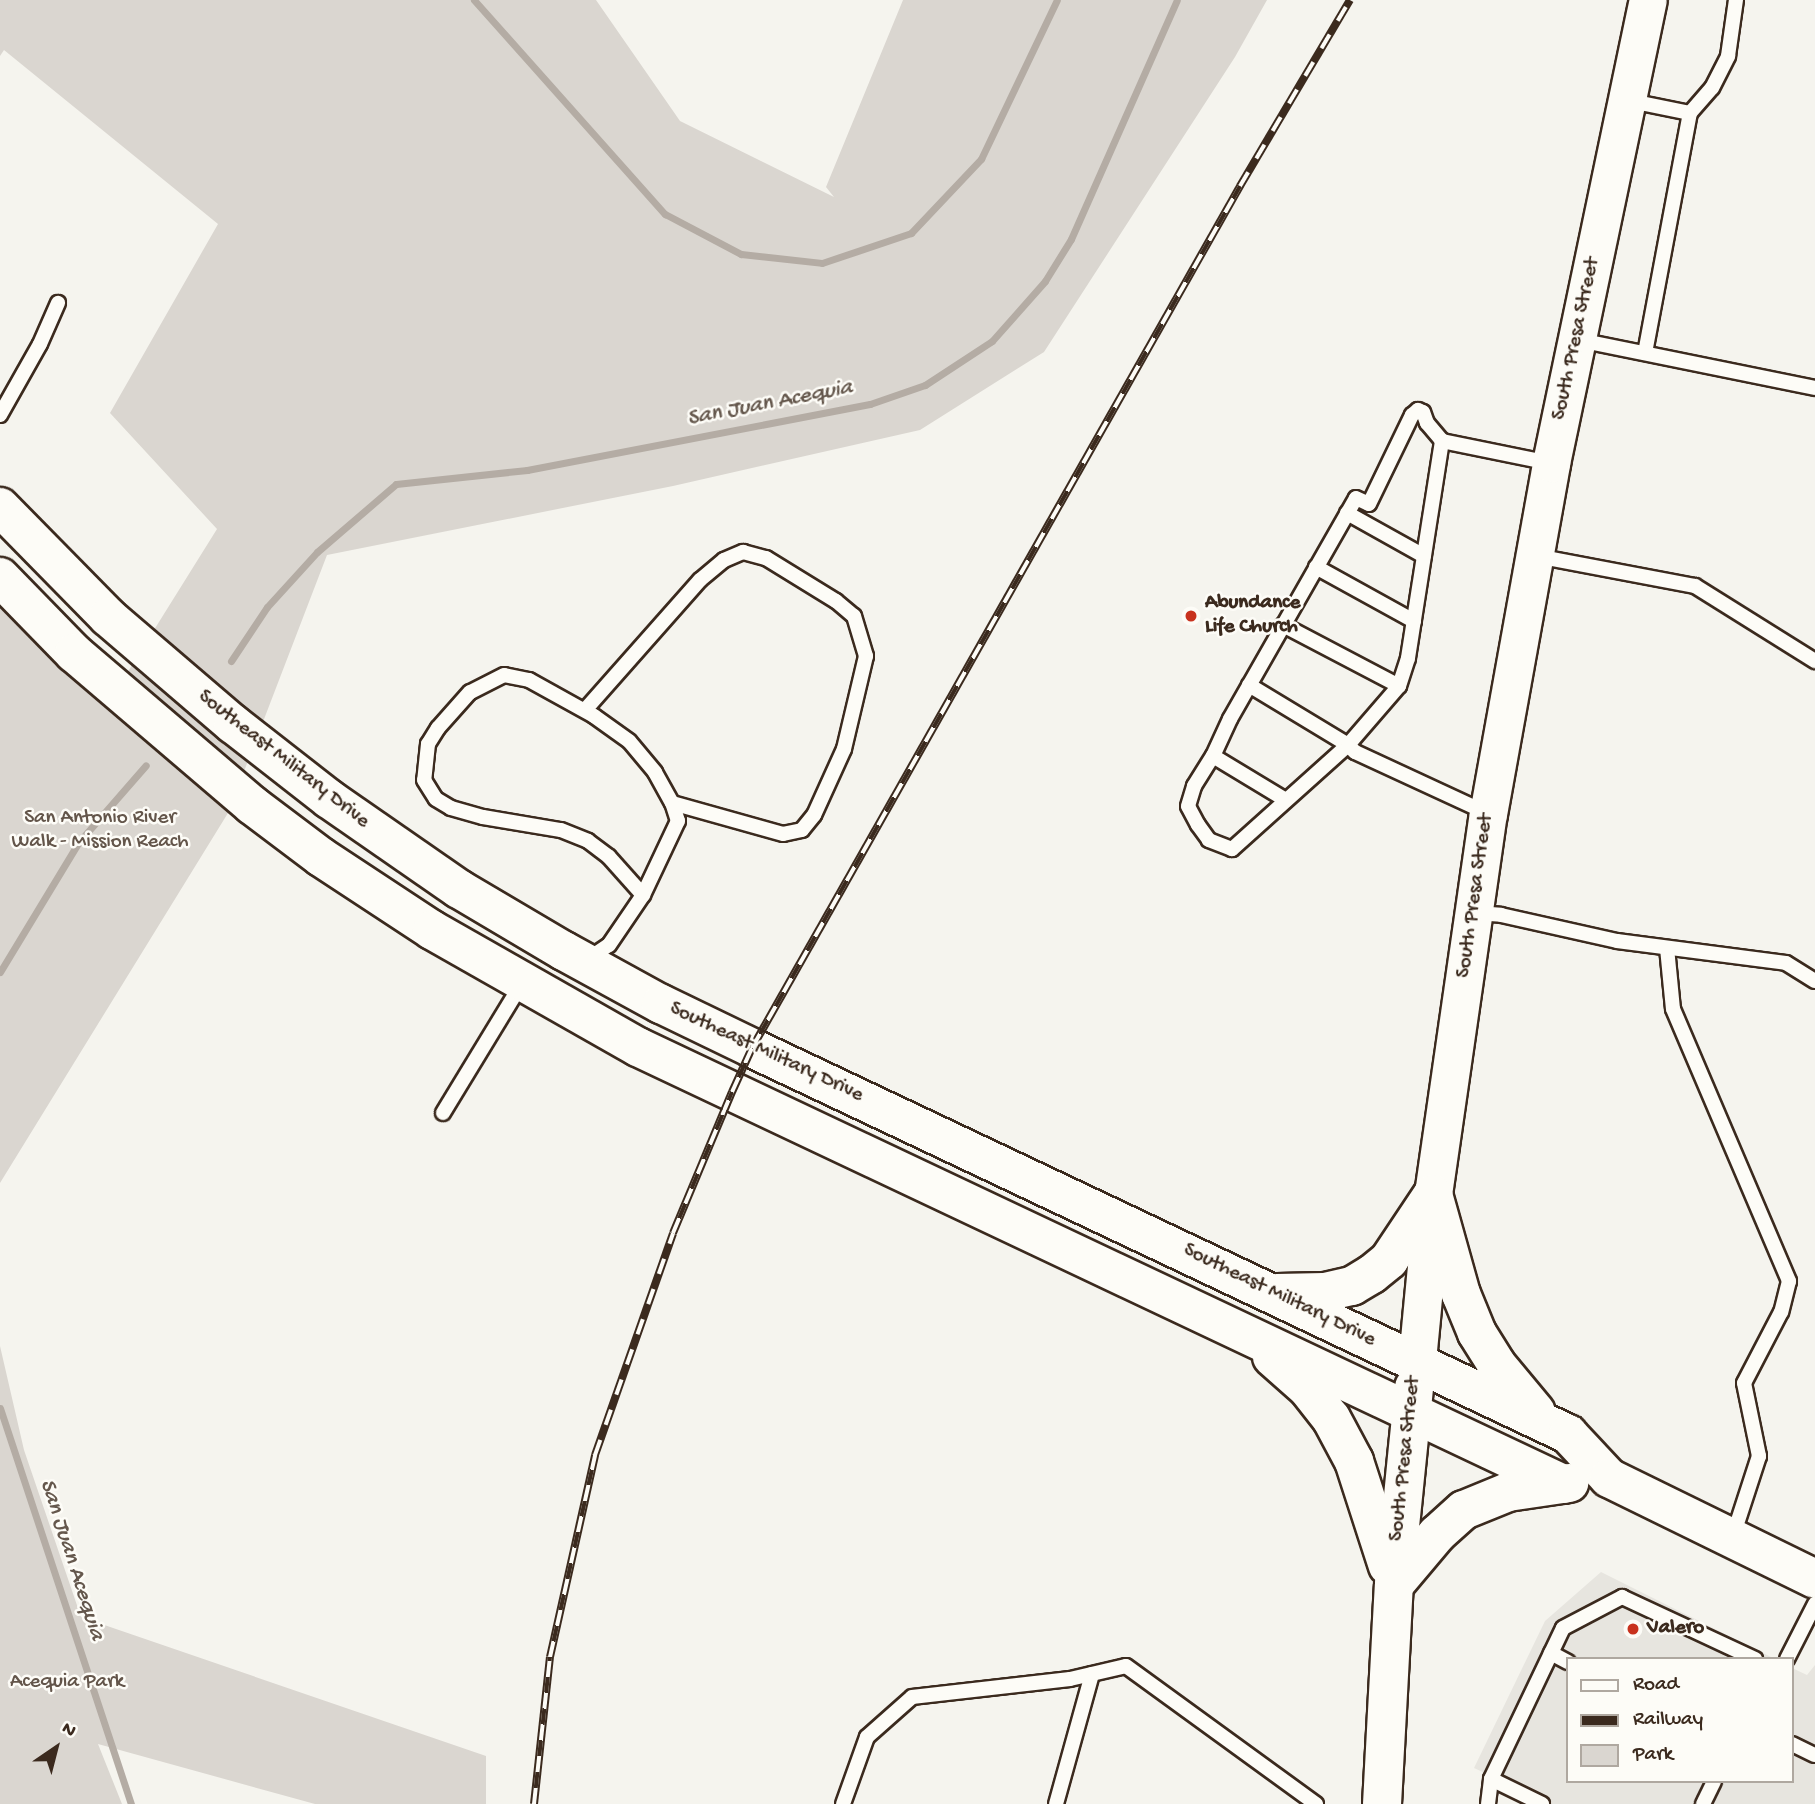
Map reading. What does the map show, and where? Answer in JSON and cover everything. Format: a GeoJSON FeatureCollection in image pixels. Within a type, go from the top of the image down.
{"type":"FeatureCollection","features":[{"type":"Feature","properties":{"kind":"main road","name":"South Presa Street"},"geometry":{"type":"LineString","coordinates":[[1382,1804],[1394,1585],[1433,1194],[1473,913],[1488,814],[1551,463],[1648,0]]}},
{"type":"Feature","properties":{"kind":"main road","name":"Southeast Military Drive"},"geometry":{"type":"LineString","coordinates":[[0,506],[108,617],[243,732],[329,799],[459,889],[584,961],[752,1048],[1417,1360],[1568,1434],[1609,1478],[1815,1579]]}},
{"type":"Feature","properties":{"kind":"main road"},"geometry":{"type":"LineString","coordinates":[[0,577],[74,653],[252,805],[321,857],[404,912],[559,1002],[638,1047],[697,1076],[1411,1410],[1563,1484]]}},
{"type":"Feature","properties":{"kind":"main road"},"geometry":{"type":"LineString","coordinates":[[559,1002],[584,961]]}},
{"type":"Feature","properties":{"kind":"main road"},"geometry":{"type":"LineString","coordinates":[[1275,1293],[1325,1292],[1352,1286],[1372,1275],[1389,1260],[1433,1194]]}},
{"type":"Feature","properties":{"kind":"main road"},"geometry":{"type":"LineString","coordinates":[[1433,1194],[1461,1294],[1477,1333],[1496,1364],[1546,1424]]}},
{"type":"Feature","properties":{"kind":"main road"},"geometry":{"type":"LineString","coordinates":[[1240,1330],[1308,1389],[1331,1418],[1354,1461],[1394,1585]]}},
{"type":"Feature","properties":{"kind":"main road"},"geometry":{"type":"LineString","coordinates":[[1394,1585],[1437,1534],[1464,1510],[1508,1492],[1609,1478]]}},
{"type":"Feature","properties":{"kind":"lane"},"geometry":{"type":"LineString","coordinates":[[1645,353],[1690,113],[1712,88],[1728,56],[1736,0]]}},
{"type":"Feature","properties":{"kind":"lane"},"geometry":{"type":"LineString","coordinates":[[1626,100],[1690,113]]}},
{"type":"Feature","properties":{"kind":"lane"},"geometry":{"type":"LineString","coordinates":[[0,415],[40,344],[58,303]]}},
{"type":"Feature","properties":{"kind":"lane"},"geometry":{"type":"LineString","coordinates":[[1578,340],[1815,388]]}},
{"type":"Feature","properties":{"kind":"lane"},"geometry":{"type":"LineString","coordinates":[[1442,441],[1414,621],[1399,686],[1348,745],[1232,849],[1209,840],[1188,806],[1194,786],[1356,498],[1368,504],[1412,415],[1418,410],[1423,412],[1427,423],[1442,441],[1551,463]]}},
{"type":"Feature","properties":{"kind":"lane"},"geometry":{"type":"LineString","coordinates":[[1347,513],[1424,556]]}},
{"type":"Feature","properties":{"kind":"lane"},"geometry":{"type":"LineString","coordinates":[[585,710],[699,580],[724,561],[743,552],[766,558],[836,601],[853,616],[866,656],[844,749],[814,815],[802,830],[783,834],[672,803]]}},
{"type":"Feature","properties":{"kind":"lane"},"geometry":{"type":"LineString","coordinates":[[1535,555],[1695,586],[1815,661]]}},
{"type":"Feature","properties":{"kind":"lane"},"geometry":{"type":"LineString","coordinates":[[1316,567],[1414,621]]}},
{"type":"Feature","properties":{"kind":"lane"},"geometry":{"type":"LineString","coordinates":[[1283,625],[1399,686]]}},
{"type":"Feature","properties":{"kind":"lane"},"geometry":{"type":"LineString","coordinates":[[584,961],[609,945],[643,895],[678,821],[672,803],[655,772],[629,741],[585,710],[520,676],[504,675],[470,692],[438,728],[425,754],[424,780],[436,799],[451,808],[483,817],[561,830],[588,841],[609,857],[643,895]]}},
{"type":"Feature","properties":{"kind":"lane"},"geometry":{"type":"LineString","coordinates":[[1249,685],[1348,745],[1355,752],[1488,814]]}},
{"type":"Feature","properties":{"kind":"lane"},"geometry":{"type":"LineString","coordinates":[[1213,756],[1286,800]]}},
{"type":"Feature","properties":{"kind":"lane"},"geometry":{"type":"LineString","coordinates":[[1473,913],[1501,915],[1618,941],[1786,963],[1815,982]]}},
{"type":"Feature","properties":{"kind":"lane"},"geometry":{"type":"LineString","coordinates":[[1667,948],[1673,1009],[1789,1281],[1781,1312],[1744,1383],[1759,1456],[1732,1539]]}},
{"type":"Feature","properties":{"kind":"lane"},"geometry":{"type":"LineString","coordinates":[[443,1113],[523,981]]}},
{"type":"Feature","properties":{"kind":"lane"},"geometry":{"type":"LineString","coordinates":[[1489,1804],[1492,1779],[1563,1628],[1622,1597],[1751,1657]]}},
{"type":"Feature","properties":{"kind":"lane"},"geometry":{"type":"LineString","coordinates":[[1788,1657],[1815,1604]]}},
{"type":"Feature","properties":{"kind":"lane"},"geometry":{"type":"LineString","coordinates":[[1639,1622],[1646,1608]]}},
{"type":"Feature","properties":{"kind":"lane"},"geometry":{"type":"LineString","coordinates":[[1670,1637],[1677,1622]]}},
{"type":"Feature","properties":{"kind":"lane"},"geometry":{"type":"LineString","coordinates":[[1705,1654],[1712,1639]]}},
{"type":"Feature","properties":{"kind":"lane"},"geometry":{"type":"LineString","coordinates":[[1551,1653],[1566,1661]]}},
{"type":"Feature","properties":{"kind":"lane"},"geometry":{"type":"LineString","coordinates":[[843,1804],[867,1737],[912,1698],[1092,1674],[1126,1666],[1316,1804]]}},
{"type":"Feature","properties":{"kind":"lane"},"geometry":{"type":"LineString","coordinates":[[1056,1804],[1092,1674]]}},
{"type":"Feature","properties":{"kind":"lane"},"geometry":{"type":"LineString","coordinates":[[1794,1745],[1813,1750]]}},
{"type":"Feature","properties":{"kind":"lane"},"geometry":{"type":"LineString","coordinates":[[1492,1779],[1542,1804]]}},
{"type":"Feature","properties":{"kind":"lane"},"geometry":{"type":"LineString","coordinates":[[1703,1804],[1713,1783]]}},
{"type":"Feature","properties":{"kind":"shaded area"},"geometry":{"type":"Polygon","coordinates":[[[1601,1572],[1771,1657],[1566,1657],[1566,1783],[1794,1783],[1794,1669],[1807,1675],[1815,1665],[1815,1804],[1552,1804],[1474,1768],[1545,1621],[1601,1572]]]}},
{"type":"Feature","properties":{"kind":"green space","name":"San Antonio River Walk - Mission Reach"},"geometry":{"type":"Polygon","coordinates":[[[0,0],[596,0],[680,121],[834,197],[826,187],[903,0],[1267,0],[1235,57],[1044,352],[920,430],[673,486],[327,555],[228,813],[0,1183],[0,607],[109,702],[217,529],[110,413],[218,224],[4,50],[0,56],[0,0]]]}},
{"type":"Feature","properties":{"kind":"green space","name":"Acequia Park"},"geometry":{"type":"Polygon","coordinates":[[[0,1346],[24,1450],[81,1617],[486,1756],[486,1804],[315,1804],[98,1744],[122,1804],[0,1804],[0,1346]]]}},
{"type":"Feature","properties":{"kind":"waterway"},"geometry":{"type":"LineString","coordinates":[[474,0],[665,214],[741,254],[822,263],[911,233],[981,159],[1057,0]]}},
{"type":"Feature","properties":{"kind":"waterway","name":"San Juan Acequia"},"geometry":{"type":"LineString","coordinates":[[231,661],[267,607],[317,552],[396,484],[527,470],[870,404],[925,385],[992,341],[1045,281],[1071,239],[1177,0]]}},
{"type":"Feature","properties":{"kind":"waterway","name":"San Juan Acequia"},"geometry":{"type":"LineString","coordinates":[[0,972],[78,843],[146,765]]}},
{"type":"Feature","properties":{"kind":"waterway","name":"San Juan Acequia"},"geometry":{"type":"LineString","coordinates":[[0,1408],[131,1804]]}},
{"type":"Feature","properties":{"kind":"railway"},"geometry":{"type":"LineString","coordinates":[[534,1804],[550,1657],[595,1455],[673,1233],[732,1092],[752,1048],[1240,186],[1350,0]]}},
{"type":"Feature","properties":{"kind":"place","name":"Abundance Life Church"},"geometry":{"type":"Point","coordinates":[1191,616]}},
{"type":"Feature","properties":{"kind":"place","name":"Valero"},"geometry":{"type":"Point","coordinates":[1633,1629]}}]}
